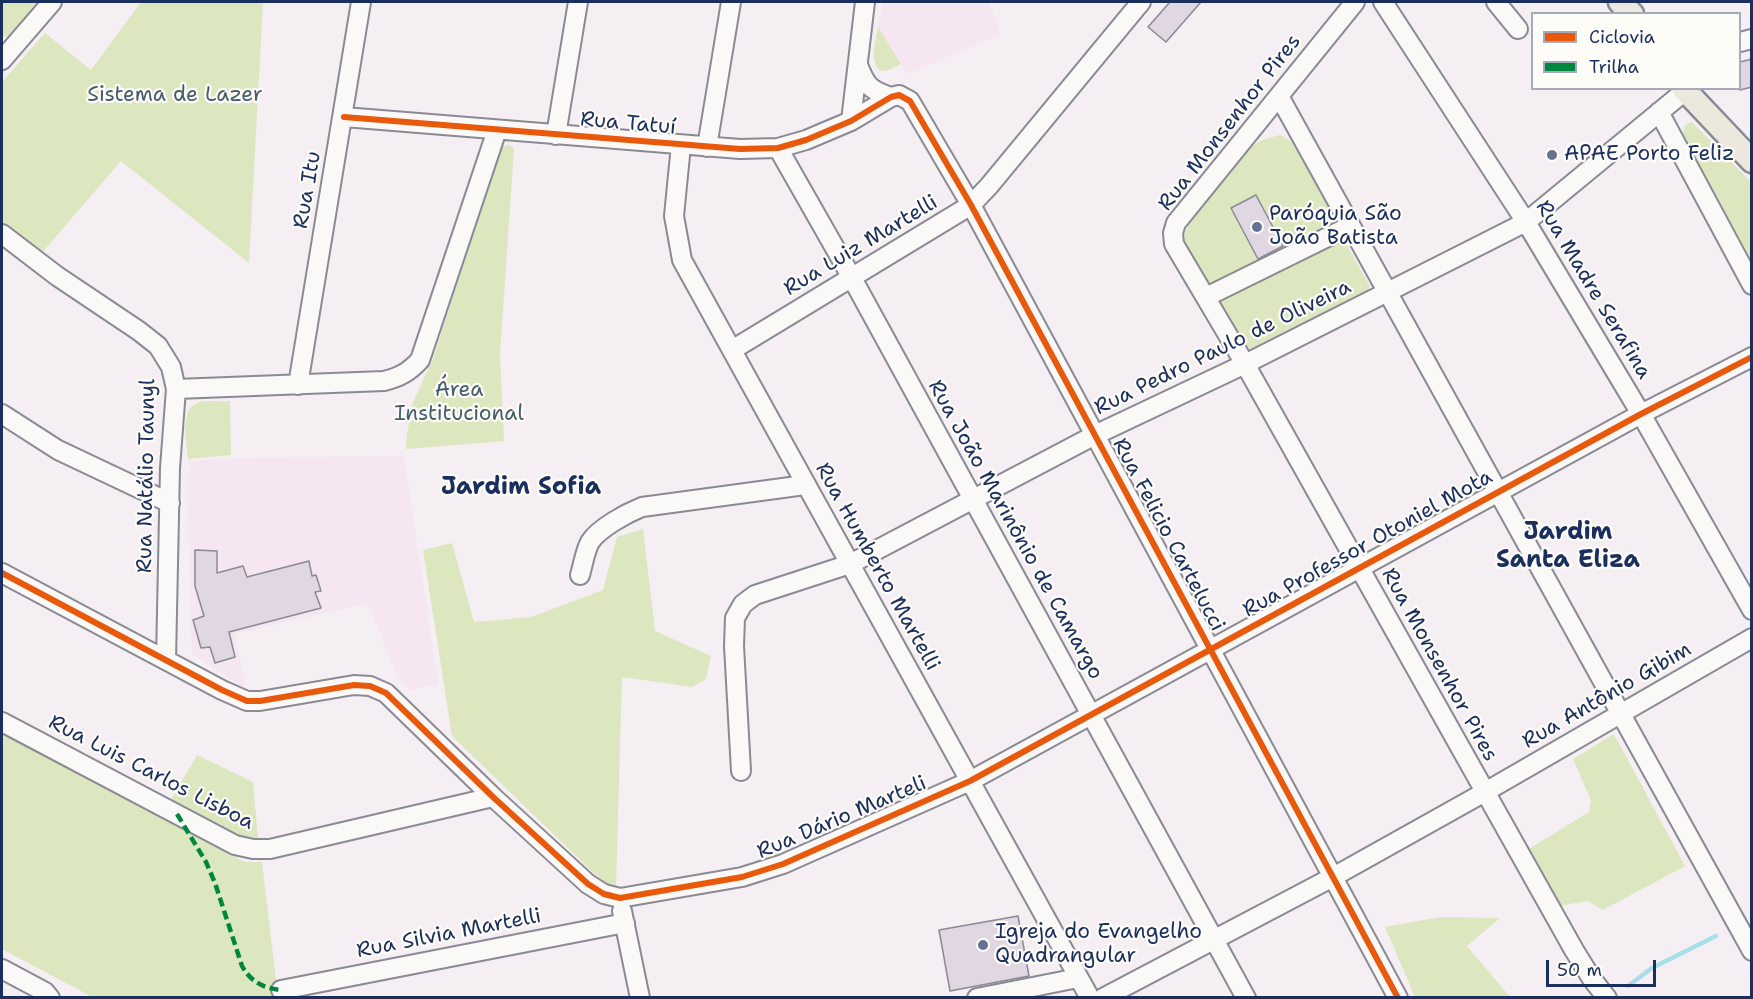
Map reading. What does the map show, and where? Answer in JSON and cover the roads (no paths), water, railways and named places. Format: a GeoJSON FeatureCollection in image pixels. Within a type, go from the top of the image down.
{"type":"FeatureCollection","features":[{"type":"Feature","properties":{"kind":"main road"},"geometry":{"type":"LineString","coordinates":[[1684,90],[1752,161]]}},
{"type":"Feature","properties":{"kind":"street"},"geometry":{"type":"LineString","coordinates":[[2,58],[52,2]]}},
{"type":"Feature","properties":{"kind":"street","name":"Rua Itu"},"geometry":{"type":"LineString","coordinates":[[298,385],[344,117],[361,2]]}},
{"type":"Feature","properties":{"kind":"street"},"geometry":{"type":"LineString","coordinates":[[556,135],[578,2]]}},
{"type":"Feature","properties":{"kind":"street"},"geometry":{"type":"LineString","coordinates":[[707,147],[731,2]]}},
{"type":"Feature","properties":{"kind":"street"},"geometry":{"type":"LineString","coordinates":[[851,121],[865,2]]}},
{"type":"Feature","properties":{"kind":"street","name":"Rua Luiz Martelli"},"geometry":{"type":"LineString","coordinates":[[732,350],[971,205],[1141,2]]}},
{"type":"Feature","properties":{"kind":"street","name":"Rua Monsenhor Pires"},"geometry":{"type":"LineString","coordinates":[[1355,2],[1176,223],[1173,233],[1174,244],[1245,364],[1574,950],[1607,998]]}},
{"type":"Feature","properties":{"kind":"street","name":"Rua Madre Serafina"},"geometry":{"type":"LineString","coordinates":[[1383,2],[1526,222],[1641,414],[1752,610]]}},
{"type":"Feature","properties":{"kind":"street"},"geometry":{"type":"LineString","coordinates":[[1496,2],[1518,29]]}},
{"type":"Feature","properties":{"kind":"street","name":"Rua Felicio Cartelucci"},"geometry":{"type":"LineString","coordinates":[[858,64],[865,83],[871,88],[910,101],[971,205],[1398,998]]}},
{"type":"Feature","properties":{"kind":"street","name":"Rua Pedro Paulo de Oliveira"},"geometry":{"type":"LineString","coordinates":[[741,771],[734,646],[735,618],[743,604],[755,595],[850,564],[1095,435],[1245,364],[1526,222],[1684,90]]}},
{"type":"Feature","properties":{"kind":"street","name":"Rua Tatuí"},"geometry":{"type":"LineString","coordinates":[[344,117],[707,147],[778,148],[806,140],[851,121],[895,96]]}},
{"type":"Feature","properties":{"kind":"street"},"geometry":{"type":"LineString","coordinates":[[1278,96],[1620,715],[1746,924],[1752,951]]}},
{"type":"Feature","properties":{"kind":"street"},"geometry":{"type":"LineString","coordinates":[[1659,112],[1752,285]]}},
{"type":"Feature","properties":{"kind":"street"},"geometry":{"type":"LineString","coordinates":[[176,390],[384,381],[399,378],[411,370],[420,360],[496,129]]}},
{"type":"Feature","properties":{"kind":"street","name":"Rua Humberto Martelli"},"geometry":{"type":"LineString","coordinates":[[681,145],[674,216],[682,260],[1090,998]]}},
{"type":"Feature","properties":{"kind":"street","name":"Rua João Marinônio de Camargo"},"geometry":{"type":"LineString","coordinates":[[778,148],[852,278],[1246,998]]}},
{"type":"Feature","properties":{"kind":"street"},"geometry":{"type":"LineString","coordinates":[[1206,297],[1350,226]]}},
{"type":"Feature","properties":{"kind":"street","name":"Rua Natálio Taunyl"},"geometry":{"type":"LineString","coordinates":[[2,234],[57,276],[140,331],[158,346],[171,367],[176,390],[170,503],[166,660]]}},
{"type":"Feature","properties":{"kind":"street","name":"Rua Professor Otoniel Mota"},"geometry":{"type":"LineString","coordinates":[[970,780],[1641,414],[1752,357]]}},
{"type":"Feature","properties":{"kind":"street"},"geometry":{"type":"LineString","coordinates":[[2,414],[58,450],[170,503]]}},
{"type":"Feature","properties":{"kind":"street"},"geometry":{"type":"LineString","coordinates":[[580,575],[590,542],[611,524],[642,507],[805,485]]}},
{"type":"Feature","properties":{"kind":"street"},"geometry":{"type":"LineString","coordinates":[[2,573],[222,690],[247,701],[260,701],[354,685],[370,686],[386,693],[493,797],[588,884],[604,894],[620,898],[639,998]]}},
{"type":"Feature","properties":{"kind":"street","name":"Rua Antônio Gibim"},"geometry":{"type":"LineString","coordinates":[[1103,998],[1333,877],[1752,638]]}},
{"type":"Feature","properties":{"kind":"street","name":"Rua Luis Carlos Lisboa"},"geometry":{"type":"LineString","coordinates":[[2,722],[235,845],[253,849],[270,849],[493,797]]}},
{"type":"Feature","properties":{"kind":"street","name":"Rua Dário Marteli"},"geometry":{"type":"LineString","coordinates":[[620,898],[742,877],[783,864],[970,780]]}},
{"type":"Feature","properties":{"kind":"street","name":"Rua Silvia Martelli"},"geometry":{"type":"LineString","coordinates":[[281,990],[625,923]]}},
{"type":"Feature","properties":{"kind":"street"},"geometry":{"type":"LineString","coordinates":[[2,969],[45,992],[50,998]]}},
{"type":"Feature","properties":{"kind":"street"},"geometry":{"type":"LineString","coordinates":[[977,998],[1078,978]]}},
{"type":"Feature","properties":{"kind":"waterway"},"geometry":{"type":"LineString","coordinates":[[1628,986],[1652,968],[1716,936]]}},
{"type":"Feature","properties":{"kind":"place","name":"APAE Porto Feliz"},"geometry":{"type":"Point","coordinates":[1552,155]}},
{"type":"Feature","properties":{"kind":"place","name":"Paróquia São João Batista"},"geometry":{"type":"Point","coordinates":[1257,227]}},
{"type":"Feature","properties":{"kind":"place","name":"Igreja do Evangelho Quadrangular"},"geometry":{"type":"Point","coordinates":[983,945]}},
{"type":"Feature","properties":{"kind":"district","name":"Jardim Sofia"},"geometry":{"type":"Point","coordinates":[521,488]}},
{"type":"Feature","properties":{"kind":"district","name":"Jardim Santa Eliza"},"geometry":{"type":"Point","coordinates":[1568,547]}},
{"type":"Feature","properties":{"kind":"park label","name":"Sistema de Lazer"},"geometry":{"type":"Point","coordinates":[175,96]}},
{"type":"Feature","properties":{"kind":"park label","name":"Área Institucional"},"geometry":{"type":"Point","coordinates":[459,403]}}]}
